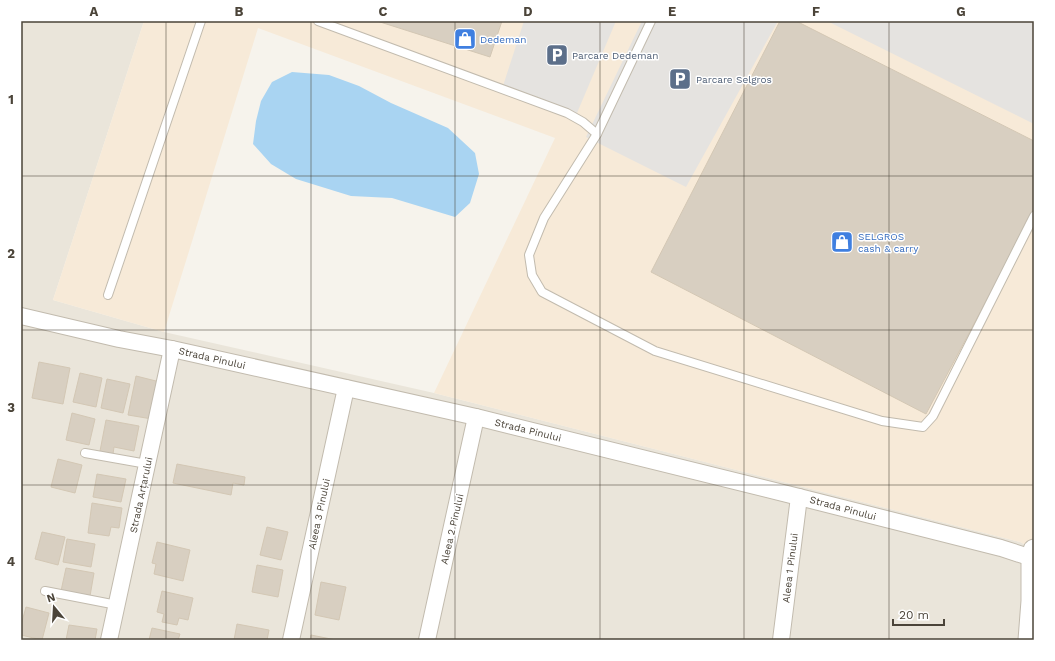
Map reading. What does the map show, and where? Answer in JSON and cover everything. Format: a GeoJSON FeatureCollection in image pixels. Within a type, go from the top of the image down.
{"type":"FeatureCollection","features":[{"type":"Feature","properties":{"kind":"street","name":"Strada Pinului"},"geometry":{"type":"LineString","coordinates":[[21,316],[119,339],[172,349],[476,417],[1001,548],[1033,554]]}},
{"type":"Feature","properties":{"kind":"street","name":"Strada Arțarului"},"geometry":{"type":"LineString","coordinates":[[109,640],[172,349]]}},
{"type":"Feature","properties":{"kind":"street","name":"Aleea 3 Pinului"},"geometry":{"type":"LineString","coordinates":[[291,640],[346,388]]}},
{"type":"Feature","properties":{"kind":"street","name":"Aleea 2 Pinului"},"geometry":{"type":"LineString","coordinates":[[427,640],[476,417]]}},
{"type":"Feature","properties":{"kind":"street","name":"Aleea 1 Pinului"},"geometry":{"type":"LineString","coordinates":[[781,640],[799,497]]}},
{"type":"Feature","properties":{"kind":"street"},"geometry":{"type":"LineString","coordinates":[[1028,640],[1032,601],[1033,554]]}},
{"type":"Feature","properties":{"kind":"lane"},"geometry":{"type":"LineString","coordinates":[[108,294],[201,21]]}},
{"type":"Feature","properties":{"kind":"lane"},"geometry":{"type":"LineString","coordinates":[[318,21],[567,113],[583,122],[597,134]]}},
{"type":"Feature","properties":{"kind":"lane"},"geometry":{"type":"LineString","coordinates":[[651,21],[597,134],[544,218],[529,255],[532,275],[542,292],[655,351],[882,421],[923,427],[933,416],[1034,216]]}},
{"type":"Feature","properties":{"kind":"lane"},"geometry":{"type":"LineString","coordinates":[[85,453],[147,464]]}},
{"type":"Feature","properties":{"kind":"lane"},"geometry":{"type":"LineString","coordinates":[[45,591],[117,605]]}},
{"type":"Feature","properties":{"kind":"shaded area"},"geometry":{"type":"Polygon","coordinates":[[[21,21],[144,21],[53,300],[164,332],[434,393],[1020,542],[1034,549],[1034,640],[21,640],[21,21]]]}},
{"type":"Feature","properties":{"kind":"shaded area"},"geometry":{"type":"Polygon","coordinates":[[[144,21],[1034,21],[1034,549],[1020,542],[434,393],[555,138],[258,28],[164,332],[53,300],[144,21]]]}},
{"type":"Feature","properties":{"kind":"shaded area","name":"Parcare Dedeman"},"geometry":{"type":"Polygon","coordinates":[[[524,21],[616,21],[577,113],[502,89],[524,21]]]}},
{"type":"Feature","properties":{"kind":"shaded area","name":"Parcare Selgros"},"geometry":{"type":"Polygon","coordinates":[[[642,21],[778,21],[686,187],[586,137],[642,21]]]}},
{"type":"Feature","properties":{"kind":"shaded area"},"geometry":{"type":"Polygon","coordinates":[[[827,21],[1034,21],[1034,124],[827,21]]]}},
{"type":"Feature","properties":{"kind":"water"},"geometry":{"type":"Polygon","coordinates":[[[292,72],[329,75],[359,86],[391,103],[448,128],[475,153],[479,174],[470,203],[455,217],[392,198],[351,196],[296,179],[271,164],[253,144],[256,121],[261,101],[272,82],[292,72]]]}},
{"type":"Feature","properties":{"kind":"building","name":"Dedeman"},"geometry":{"type":"Polygon","coordinates":[[[377,21],[502,21],[490,57],[377,21]]]}},
{"type":"Feature","properties":{"kind":"building","name":"SELGROS cash & carry"},"geometry":{"type":"Polygon","coordinates":[[[780,21],[796,21],[1034,141],[1034,211],[926,414],[651,272],[780,21]]]}},
{"type":"Feature","properties":{"kind":"building"},"geometry":{"type":"Polygon","coordinates":[[[39,362],[70,368],[63,404],[32,398],[39,362]]]}},
{"type":"Feature","properties":{"kind":"building"},"geometry":{"type":"Polygon","coordinates":[[[80,373],[102,378],[96,407],[73,402],[80,373]]]}},
{"type":"Feature","properties":{"kind":"building"},"geometry":{"type":"Polygon","coordinates":[[[136,376],[160,382],[152,419],[128,415],[136,376]]]}},
{"type":"Feature","properties":{"kind":"building"},"geometry":{"type":"Polygon","coordinates":[[[107,379],[130,384],[123,413],[101,408],[107,379]]]}},
{"type":"Feature","properties":{"kind":"building"},"geometry":{"type":"Polygon","coordinates":[[[72,413],[95,419],[89,445],[66,440],[72,413]]]}},
{"type":"Feature","properties":{"kind":"building"},"geometry":{"type":"Polygon","coordinates":[[[106,420],[139,426],[134,451],[114,447],[113,454],[100,451],[106,420]]]}},
{"type":"Feature","properties":{"kind":"building"},"geometry":{"type":"Polygon","coordinates":[[[58,459],[82,465],[75,493],[51,487],[58,459]]]}},
{"type":"Feature","properties":{"kind":"building"},"geometry":{"type":"Polygon","coordinates":[[[177,464],[245,477],[244,485],[233,483],[231,495],[173,483],[177,464]]]}},
{"type":"Feature","properties":{"kind":"building"},"geometry":{"type":"Polygon","coordinates":[[[97,474],[126,479],[121,502],[93,497],[97,474]]]}},
{"type":"Feature","properties":{"kind":"building"},"geometry":{"type":"Polygon","coordinates":[[[92,503],[122,508],[119,528],[111,527],[109,536],[88,533],[92,503]]]}},
{"type":"Feature","properties":{"kind":"building"},"geometry":{"type":"Polygon","coordinates":[[[267,527],[288,532],[281,560],[260,555],[267,527]]]}},
{"type":"Feature","properties":{"kind":"building"},"geometry":{"type":"Polygon","coordinates":[[[42,532],[65,537],[58,565],[35,559],[42,532]]]}},
{"type":"Feature","properties":{"kind":"building"},"geometry":{"type":"Polygon","coordinates":[[[67,539],[95,544],[91,567],[63,562],[67,539]]]}},
{"type":"Feature","properties":{"kind":"building"},"geometry":{"type":"Polygon","coordinates":[[[157,542],[190,550],[183,581],[154,574],[156,564],[152,563],[157,542]]]}},
{"type":"Feature","properties":{"kind":"building"},"geometry":{"type":"Polygon","coordinates":[[[257,565],[283,570],[278,597],[252,592],[257,565]]]}},
{"type":"Feature","properties":{"kind":"building"},"geometry":{"type":"Polygon","coordinates":[[[66,568],[94,573],[90,596],[61,591],[66,568]]]}},
{"type":"Feature","properties":{"kind":"building"},"geometry":{"type":"Polygon","coordinates":[[[321,582],[346,587],[339,620],[315,615],[321,582]]]}},
{"type":"Feature","properties":{"kind":"building"},"geometry":{"type":"Polygon","coordinates":[[[162,591],[193,598],[188,620],[179,618],[177,625],[162,622],[164,614],[157,612],[162,591]]]}},
{"type":"Feature","properties":{"kind":"building"},"geometry":{"type":"Polygon","coordinates":[[[26,607],[49,613],[42,640],[21,635],[21,625],[26,607]]]}},
{"type":"Feature","properties":{"kind":"building"},"geometry":{"type":"Polygon","coordinates":[[[237,624],[269,630],[267,640],[234,640],[237,624]]]}},
{"type":"Feature","properties":{"kind":"building"},"geometry":{"type":"Polygon","coordinates":[[[69,625],[97,629],[95,640],[66,640],[69,625]]]}},
{"type":"Feature","properties":{"kind":"building"},"geometry":{"type":"Polygon","coordinates":[[[152,628],[180,634],[178,640],[149,640],[152,628]]]}},
{"type":"Feature","properties":{"kind":"building"},"geometry":{"type":"Polygon","coordinates":[[[311,635],[336,640],[310,640],[311,635]]]}},
{"type":"Feature","properties":{"kind":"place","name":"Dedeman"},"geometry":{"type":"Point","coordinates":[465,39]}},
{"type":"Feature","properties":{"kind":"place","name":"Parcare Dedeman"},"geometry":{"type":"Point","coordinates":[557,55]}},
{"type":"Feature","properties":{"kind":"place","name":"Parcare Selgros"},"geometry":{"type":"Point","coordinates":[680,79]}},
{"type":"Feature","properties":{"kind":"place","name":"SELGROS cash & carry"},"geometry":{"type":"Point","coordinates":[842,242]}}]}
